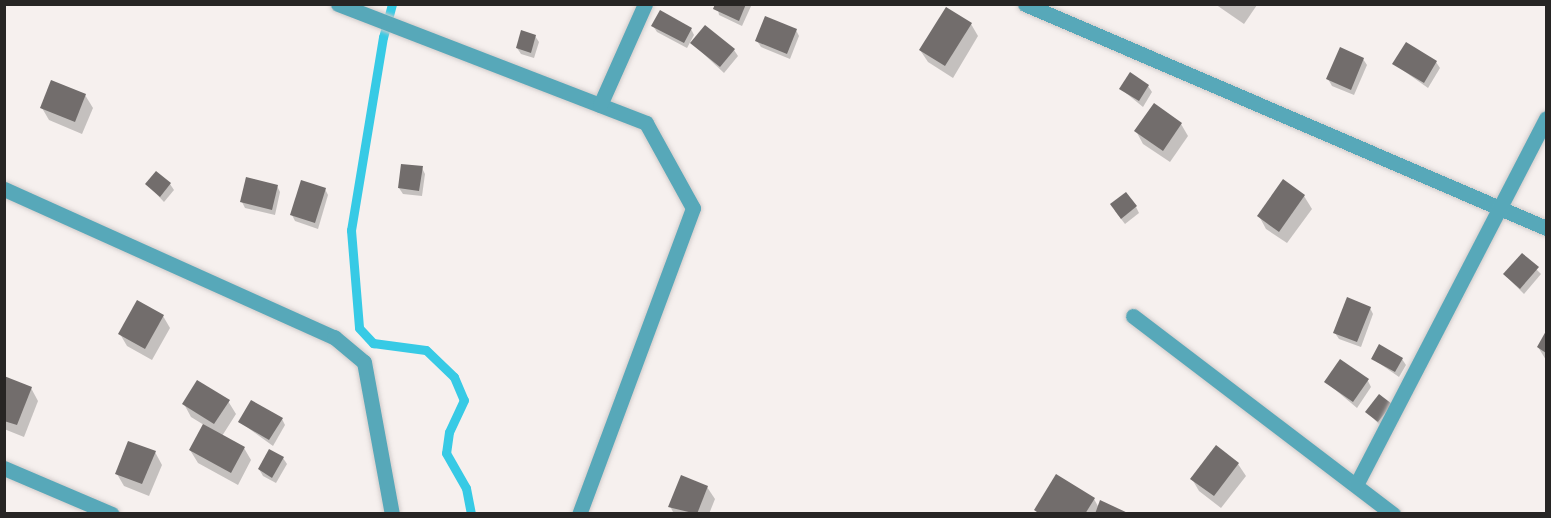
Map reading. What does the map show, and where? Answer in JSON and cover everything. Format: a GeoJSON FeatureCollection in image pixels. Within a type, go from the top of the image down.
{"type":"FeatureCollection","features":[{"type":"Feature","properties":{"kind":"street"},"geometry":{"type":"LineString","coordinates":[[338,4],[646,123],[693,208],[579,513]]}},
{"type":"Feature","properties":{"kind":"street"},"geometry":{"type":"LineString","coordinates":[[600,105],[645,4]]}},
{"type":"Feature","properties":{"kind":"street"},"geometry":{"type":"LineString","coordinates":[[1026,4],[1546,228]]}},
{"type":"Feature","properties":{"kind":"street"},"geometry":{"type":"LineString","coordinates":[[1356,484],[1502,208],[1546,118]]}},
{"type":"Feature","properties":{"kind":"street"},"geometry":{"type":"LineString","coordinates":[[4,189],[334,337],[364,362],[392,513]]}},
{"type":"Feature","properties":{"kind":"street"},"geometry":{"type":"LineString","coordinates":[[1133,316],[1393,513]]}},
{"type":"Feature","properties":{"kind":"street"},"geometry":{"type":"LineString","coordinates":[[4,468],[112,513]]}},
{"type":"Feature","properties":{"kind":"building"},"geometry":{"type":"Polygon","coordinates":[[[715,4],[746,4],[739,21],[713,9],[715,4]]]}},
{"type":"Feature","properties":{"kind":"building"},"geometry":{"type":"Polygon","coordinates":[[[946,7],[972,23],[945,66],[919,50],[946,7]]]}},
{"type":"Feature","properties":{"kind":"building"},"geometry":{"type":"Polygon","coordinates":[[[660,10],[692,28],[684,43],[651,26],[660,10]]]}},
{"type":"Feature","properties":{"kind":"building"},"geometry":{"type":"Polygon","coordinates":[[[765,16],[797,29],[787,54],[755,41],[765,16]]]}},
{"type":"Feature","properties":{"kind":"building"},"geometry":{"type":"Polygon","coordinates":[[[705,25],[735,49],[720,67],[690,43],[705,25]]]}},
{"type":"Feature","properties":{"kind":"building"},"geometry":{"type":"Polygon","coordinates":[[[521,30],[536,35],[531,53],[516,48],[521,30]]]}},
{"type":"Feature","properties":{"kind":"building"},"geometry":{"type":"Polygon","coordinates":[[[1406,42],[1437,61],[1424,83],[1392,64],[1406,42]]]}},
{"type":"Feature","properties":{"kind":"building"},"geometry":{"type":"Polygon","coordinates":[[[1340,47],[1364,58],[1351,90],[1326,79],[1340,47]]]}},
{"type":"Feature","properties":{"kind":"building"},"geometry":{"type":"Polygon","coordinates":[[[1130,72],[1149,85],[1139,101],[1119,89],[1130,72]]]}},
{"type":"Feature","properties":{"kind":"building"},"geometry":{"type":"Polygon","coordinates":[[[51,80],[86,94],[75,122],[40,108],[51,80]]]}},
{"type":"Feature","properties":{"kind":"building"},"geometry":{"type":"Polygon","coordinates":[[[1154,103],[1182,123],[1163,151],[1134,131],[1154,103]]]}},
{"type":"Feature","properties":{"kind":"building"},"geometry":{"type":"Polygon","coordinates":[[[401,164],[423,166],[419,191],[398,188],[401,164]]]}},
{"type":"Feature","properties":{"kind":"building"},"geometry":{"type":"Polygon","coordinates":[[[156,171],[171,183],[160,197],[145,184],[156,171]]]}},
{"type":"Feature","properties":{"kind":"building"},"geometry":{"type":"Polygon","coordinates":[[[246,177],[278,185],[272,210],[240,202],[246,177]]]}},
{"type":"Feature","properties":{"kind":"building"},"geometry":{"type":"Polygon","coordinates":[[[1283,179],[1305,195],[1279,232],[1257,216],[1283,179]]]}},
{"type":"Feature","properties":{"kind":"building"},"geometry":{"type":"Polygon","coordinates":[[[301,180],[326,188],[315,223],[290,215],[301,180]]]}},
{"type":"Feature","properties":{"kind":"building"},"geometry":{"type":"Polygon","coordinates":[[[1126,192],[1137,206],[1121,219],[1110,204],[1126,192]]]}},
{"type":"Feature","properties":{"kind":"building"},"geometry":{"type":"Polygon","coordinates":[[[1522,253],[1539,267],[1520,289],[1503,274],[1522,253]]]}},
{"type":"Feature","properties":{"kind":"building"},"geometry":{"type":"Polygon","coordinates":[[[1347,297],[1371,307],[1357,342],[1333,333],[1347,297]]]}},
{"type":"Feature","properties":{"kind":"building"},"geometry":{"type":"Polygon","coordinates":[[[137,300],[164,315],[145,349],[118,334],[137,300]]]}},
{"type":"Feature","properties":{"kind":"building"},"geometry":{"type":"Polygon","coordinates":[[[1546,331],[1546,353],[1537,347],[1546,331]]]}},
{"type":"Feature","properties":{"kind":"building"},"geometry":{"type":"Polygon","coordinates":[[[1379,344],[1403,358],[1395,372],[1371,359],[1379,344]]]}},
{"type":"Feature","properties":{"kind":"building"},"geometry":{"type":"Polygon","coordinates":[[[1340,359],[1369,379],[1353,402],[1324,382],[1340,359]]]}},
{"type":"Feature","properties":{"kind":"building"},"geometry":{"type":"Polygon","coordinates":[[[4,376],[32,387],[17,425],[4,421],[4,376]]]}},
{"type":"Feature","properties":{"kind":"building"},"geometry":{"type":"Polygon","coordinates":[[[197,380],[230,400],[214,424],[182,404],[197,380]]]}},
{"type":"Feature","properties":{"kind":"building"},"geometry":{"type":"Polygon","coordinates":[[[1379,394],[1392,404],[1378,422],[1365,412],[1379,394]]]}},
{"type":"Feature","properties":{"kind":"building"},"geometry":{"type":"Polygon","coordinates":[[[251,400],[283,418],[269,440],[238,422],[251,400]]]}},
{"type":"Feature","properties":{"kind":"building"},"geometry":{"type":"Polygon","coordinates":[[[203,424],[245,447],[231,473],[189,450],[203,424]]]}},
{"type":"Feature","properties":{"kind":"building"},"geometry":{"type":"Polygon","coordinates":[[[128,441],[156,451],[142,484],[115,474],[128,441]]]}},
{"type":"Feature","properties":{"kind":"building"},"geometry":{"type":"Polygon","coordinates":[[[1216,445],[1239,463],[1214,496],[1190,479],[1216,445]]]}},
{"type":"Feature","properties":{"kind":"building"},"geometry":{"type":"Polygon","coordinates":[[[269,449],[284,457],[272,478],[258,469],[269,449]]]}},
{"type":"Feature","properties":{"kind":"building"},"geometry":{"type":"Polygon","coordinates":[[[1056,474],[1095,498],[1085,514],[1040,514],[1034,510],[1056,474]]]}},
{"type":"Feature","properties":{"kind":"building"},"geometry":{"type":"Polygon","coordinates":[[[681,475],[708,486],[697,514],[668,507],[681,475]]]}},
{"type":"Feature","properties":{"kind":"building"},"geometry":{"type":"Polygon","coordinates":[[[1100,500],[1130,514],[1095,514],[1100,500]]]}},
{"type":"Feature","properties":{"kind":"waterway"},"geometry":{"type":"LineString","coordinates":[[392,4],[383,37],[351,230],[359,328],[373,343],[426,350],[454,377],[464,400],[449,432],[446,453],[466,488],[471,514]]}}]}
